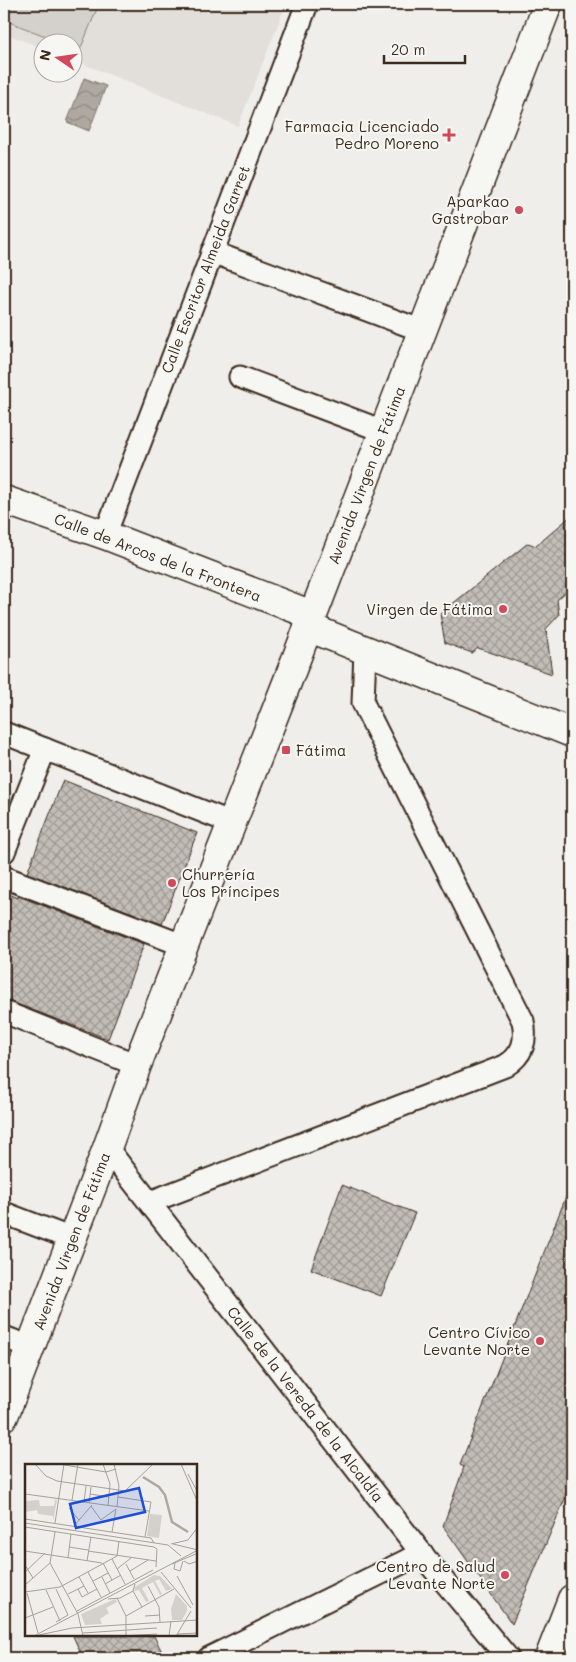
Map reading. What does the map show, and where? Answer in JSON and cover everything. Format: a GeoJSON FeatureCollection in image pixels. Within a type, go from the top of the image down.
{"type":"FeatureCollection","features":[{"type":"Feature","properties":{"kind":"street","name":"Calle Escritor Almeida Garret"},"geometry":{"type":"LineString","coordinates":[[105,535],[307,4]]}},
{"type":"Feature","properties":{"kind":"street","name":"Avenida Virgen de Fátima"},"geometry":{"type":"LineString","coordinates":[[4,1416],[137,1065],[423,331],[548,4]]}},
{"type":"Feature","properties":{"kind":"street"},"geometry":{"type":"LineString","coordinates":[[212,252],[423,331]]}},
{"type":"Feature","properties":{"kind":"street"},"geometry":{"type":"LineString","coordinates":[[240,377],[383,431]]}},
{"type":"Feature","properties":{"kind":"street","name":"Calle de Arcos de la Frontera"},"geometry":{"type":"LineString","coordinates":[[4,500],[105,535],[310,621],[365,650],[572,733]]}},
{"type":"Feature","properties":{"kind":"street"},"geometry":{"type":"LineString","coordinates":[[150,1202],[505,1066],[518,1056],[523,1048],[525,1038],[523,1021],[363,702],[365,650]]}},
{"type":"Feature","properties":{"kind":"street"},"geometry":{"type":"LineString","coordinates":[[4,733],[232,823]]}},
{"type":"Feature","properties":{"kind":"street"},"geometry":{"type":"LineString","coordinates":[[4,852],[45,749]]}},
{"type":"Feature","properties":{"kind":"street"},"geometry":{"type":"LineString","coordinates":[[4,877],[184,946]]}},
{"type":"Feature","properties":{"kind":"street"},"geometry":{"type":"LineString","coordinates":[[4,1012],[137,1065]]}},
{"type":"Feature","properties":{"kind":"street","name":"Calle de la Vereda de la Alcaldía"},"geometry":{"type":"LineString","coordinates":[[107,1148],[422,1553],[508,1658]]}},
{"type":"Feature","properties":{"kind":"street"},"geometry":{"type":"LineString","coordinates":[[4,1213],[72,1239]]}},
{"type":"Feature","properties":{"kind":"street"},"geometry":{"type":"LineString","coordinates":[[4,1337],[30,1347]]}},
{"type":"Feature","properties":{"kind":"street"},"geometry":{"type":"LineString","coordinates":[[209,1658],[422,1553]]}},
{"type":"Feature","properties":{"kind":"street"},"geometry":{"type":"LineString","coordinates":[[549,1658],[572,1600]]}},
{"type":"Feature","properties":{"kind":"shaded area"},"geometry":{"type":"Polygon","coordinates":[[[4,4],[286,4],[238,126],[82,64],[82,32],[32,32],[32,44],[4,33],[4,4]]]}},
{"type":"Feature","properties":{"kind":"shaded area"},"geometry":{"type":"Polygon","coordinates":[[[4,4],[99,4],[82,45],[82,32],[35,32],[4,20],[4,4]]]}},
{"type":"Feature","properties":{"kind":"water"},"geometry":{"type":"Polygon","coordinates":[[[84,78],[106,86],[89,131],[67,122],[84,78]]]}},
{"type":"Feature","properties":{"kind":"building","name":"Virgen de Fátima"},"geometry":{"type":"Polygon","coordinates":[[[572,515],[572,586],[557,600],[559,615],[546,629],[552,674],[478,648],[472,653],[445,643],[440,614],[528,543],[536,546],[572,515]]]}},
{"type":"Feature","properties":{"kind":"building"},"geometry":{"type":"Polygon","coordinates":[[[63,780],[197,833],[162,924],[27,873],[63,780]]]}},
{"type":"Feature","properties":{"kind":"building"},"geometry":{"type":"Polygon","coordinates":[[[9,894],[144,944],[108,1039],[4,999],[4,906],[9,894]]]}},
{"type":"Feature","properties":{"kind":"building","name":"Centro Cívico Levante Norte"},"geometry":{"type":"Polygon","coordinates":[[[571,1184],[572,1482],[512,1624],[443,1526],[464,1467],[460,1465],[571,1184]]]}},
{"type":"Feature","properties":{"kind":"building"},"geometry":{"type":"Polygon","coordinates":[[[342,1185],[415,1213],[381,1296],[311,1269],[342,1185]]]}},
{"type":"Feature","properties":{"kind":"building"},"geometry":{"type":"Polygon","coordinates":[[[73,1637],[154,1637],[165,1658],[83,1658],[73,1637]]]}},
{"type":"Feature","properties":{"kind":"place","name":"Farmacia Licenciado Pedro Moreno"},"geometry":{"type":"Point","coordinates":[449,135]}},
{"type":"Feature","properties":{"kind":"place","name":"Aparkao Gastrobar"},"geometry":{"type":"Point","coordinates":[519,210]}},
{"type":"Feature","properties":{"kind":"place","name":"Virgen de Fátima"},"geometry":{"type":"Point","coordinates":[503,609]}},
{"type":"Feature","properties":{"kind":"place","name":"Fátima"},"geometry":{"type":"Point","coordinates":[286,750]}},
{"type":"Feature","properties":{"kind":"place","name":"Churrería Los Príncipes"},"geometry":{"type":"Point","coordinates":[172,883]}},
{"type":"Feature","properties":{"kind":"place","name":"Centro Cívico Levante Norte"},"geometry":{"type":"Point","coordinates":[540,1341]}},
{"type":"Feature","properties":{"kind":"place","name":"Centro de Salud Levante Norte"},"geometry":{"type":"Point","coordinates":[505,1575]}}]}
